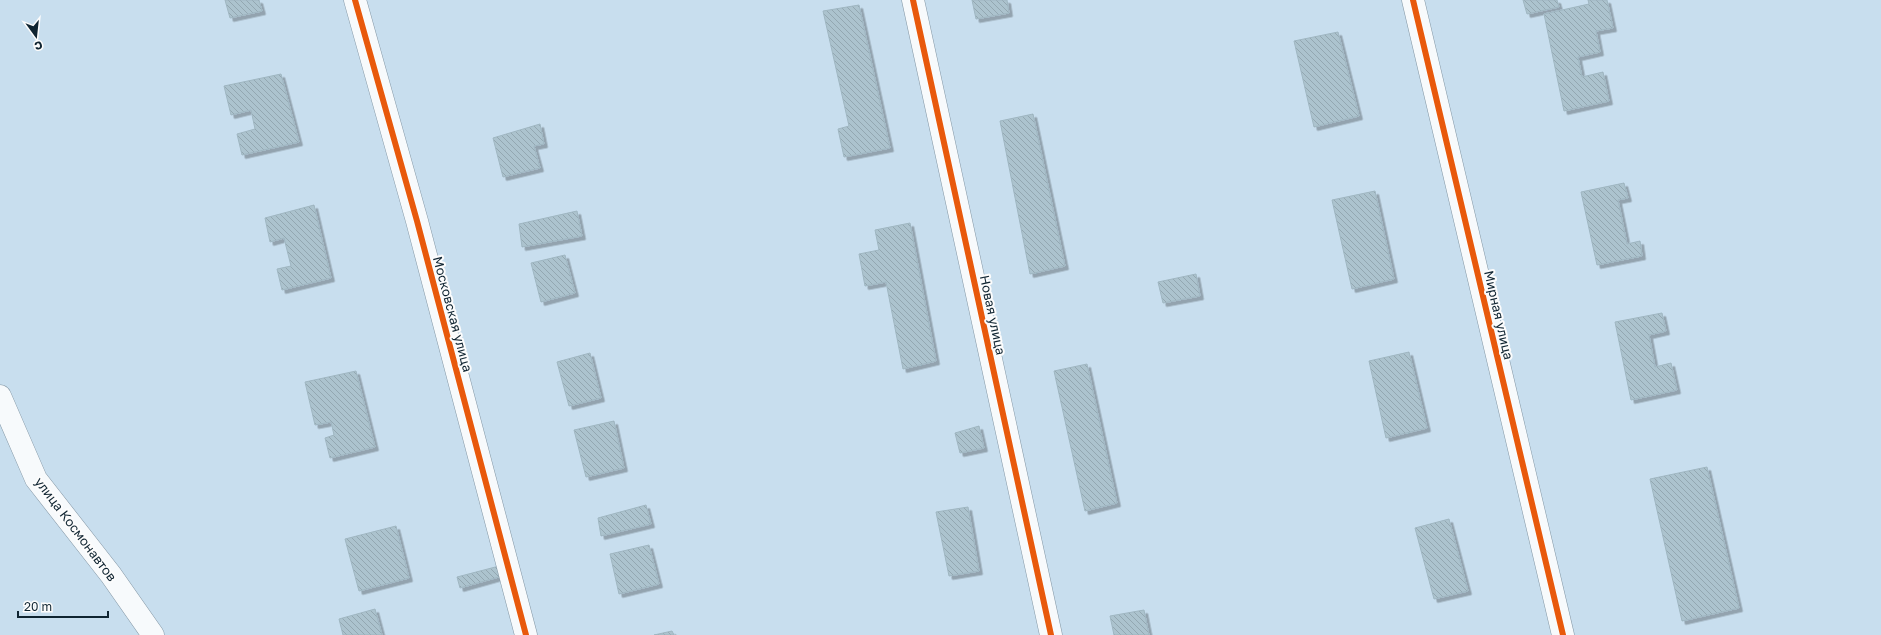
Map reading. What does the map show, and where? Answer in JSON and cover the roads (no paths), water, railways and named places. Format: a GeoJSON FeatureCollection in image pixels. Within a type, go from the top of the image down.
{"type":"FeatureCollection","features":[{"type":"Feature","properties":{"kind":"street","name":"Московская улица"},"geometry":{"type":"LineString","coordinates":[[355,0],[417,221],[526,635]]}},
{"type":"Feature","properties":{"kind":"street","name":"Новая улица"},"geometry":{"type":"LineString","coordinates":[[913,0],[1051,635]]}},
{"type":"Feature","properties":{"kind":"street","name":"Мирная улица"},"geometry":{"type":"LineString","coordinates":[[1413,0],[1563,635]]}},
{"type":"Feature","properties":{"kind":"street","name":"улица Космонавтов"},"geometry":{"type":"LineString","coordinates":[[0,396],[36,479],[111,575],[153,635]]}}]}
